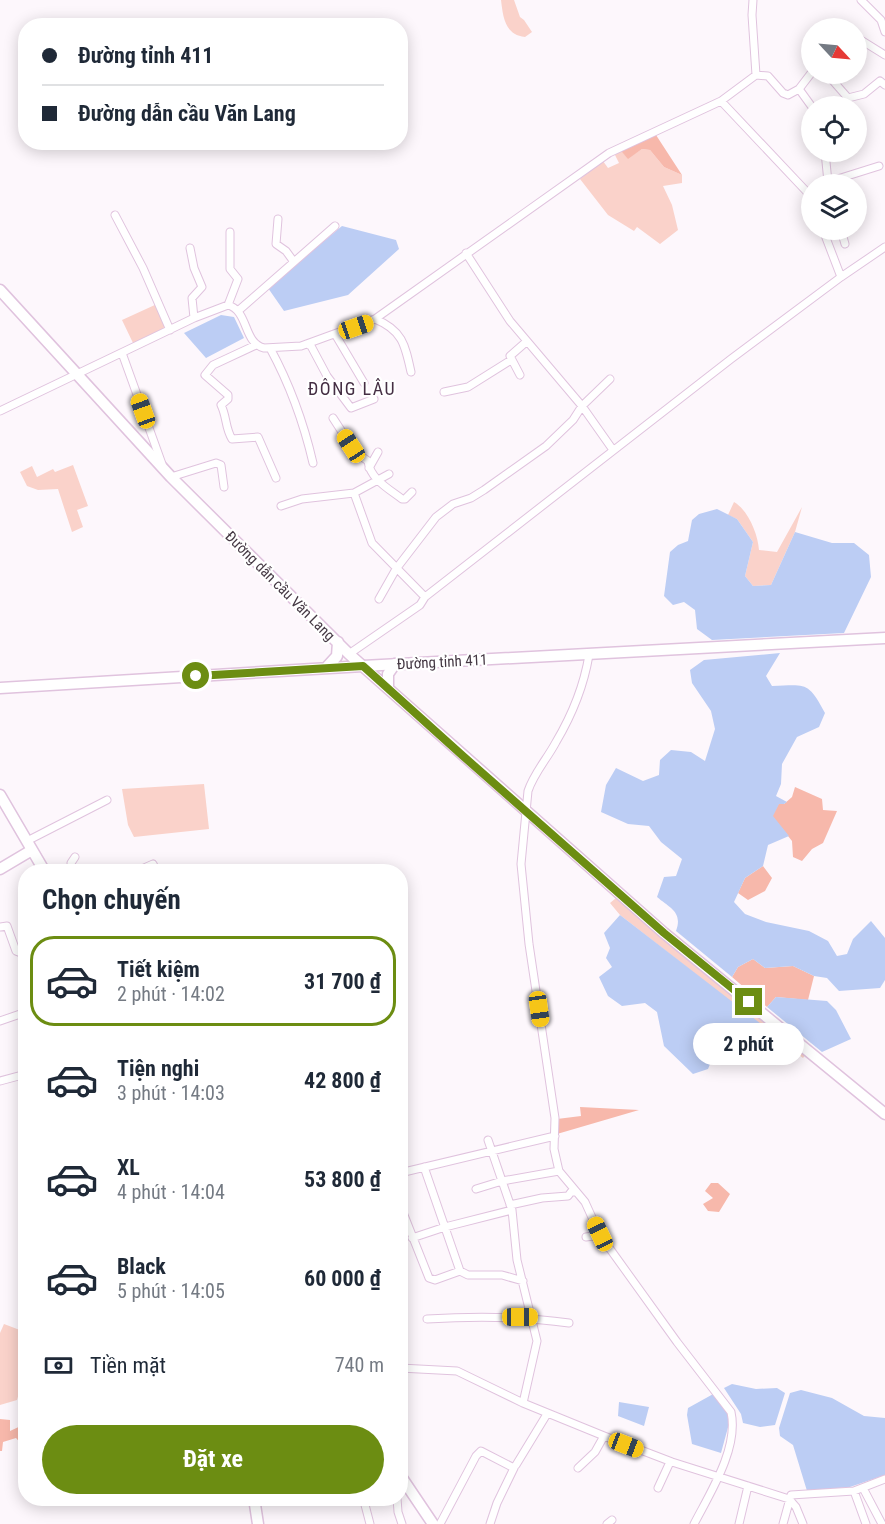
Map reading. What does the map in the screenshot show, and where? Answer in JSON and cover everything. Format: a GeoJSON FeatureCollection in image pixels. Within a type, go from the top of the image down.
{"type":"FeatureCollection","features":[{"type":"Feature","properties":{"kind":"main road","name":"Đường dẫn cầu Văn Lang"},"geometry":{"type":"LineString","coordinates":[[0,290],[167,472],[349,654],[664,933],[885,1114]]}},
{"type":"Feature","properties":{"kind":"main road","name":"Đường tỉnh 411"},"geometry":{"type":"LineString","coordinates":[[0,688],[885,638]]}},
{"type":"Feature","properties":{"kind":"main road"},"geometry":{"type":"LineString","coordinates":[[326,668],[337,656],[338,642]]}},
{"type":"Feature","properties":{"kind":"main road"},"geometry":{"type":"LineString","coordinates":[[388,688],[388,674],[395,664]]}},
{"type":"Feature","properties":{"kind":"main road"},"geometry":{"type":"LineString","coordinates":[[0,795],[41,864]]}},
{"type":"Feature","properties":{"kind":"main road"},"geometry":{"type":"LineString","coordinates":[[0,869],[30,845]]}},
{"type":"Feature","properties":{"kind":"main road"},"geometry":{"type":"LineString","coordinates":[[408,1489],[433,1523]]}},
{"type":"Feature","properties":{"kind":"main road"},"geometry":{"type":"LineString","coordinates":[[255,1506],[258,1524]]}},
{"type":"Feature","properties":{"kind":"street"},"geometry":{"type":"LineString","coordinates":[[753,0],[756,75]]}},
{"type":"Feature","properties":{"kind":"street"},"geometry":{"type":"LineString","coordinates":[[861,0],[881,20],[885,32]]}},
{"type":"Feature","properties":{"kind":"street"},"geometry":{"type":"LineString","coordinates":[[867,44],[885,55]]}},
{"type":"Feature","properties":{"kind":"street"},"geometry":{"type":"LineString","coordinates":[[228,305],[238,311],[256,345],[264,348],[307,344],[375,319],[609,153],[721,101],[756,75],[768,76],[783,93],[788,95],[803,84]]}},
{"type":"Feature","properties":{"kind":"street"},"geometry":{"type":"LineString","coordinates":[[836,84],[848,98],[864,94],[880,81],[885,85]]}},
{"type":"Feature","properties":{"kind":"street"},"geometry":{"type":"LineString","coordinates":[[799,89],[804,96]]}},
{"type":"Feature","properties":{"kind":"street"},"geometry":{"type":"LineString","coordinates":[[721,101],[801,182]]}},
{"type":"Feature","properties":{"kind":"street"},"geometry":{"type":"LineString","coordinates":[[855,174],[879,166]]}},
{"type":"Feature","properties":{"kind":"street"},"geometry":{"type":"LineString","coordinates":[[115,215],[143,268],[170,330]]}},
{"type":"Feature","properties":{"kind":"street"},"geometry":{"type":"LineString","coordinates":[[278,219],[276,244],[294,262]]}},
{"type":"Feature","properties":{"kind":"street"},"geometry":{"type":"LineString","coordinates":[[238,311],[335,226]]}},
{"type":"Feature","properties":{"kind":"street"},"geometry":{"type":"LineString","coordinates":[[0,411],[194,318],[228,305],[238,279],[230,269],[230,232]]}},
{"type":"Feature","properties":{"kind":"street"},"geometry":{"type":"LineString","coordinates":[[827,240],[841,277]]}},
{"type":"Feature","properties":{"kind":"street"},"geometry":{"type":"LineString","coordinates":[[844,240],[845,244]]}},
{"type":"Feature","properties":{"kind":"street"},"geometry":{"type":"LineString","coordinates":[[349,654],[420,605],[425,597],[613,450],[841,277],[885,247]]}},
{"type":"Feature","properties":{"kind":"street"},"geometry":{"type":"LineString","coordinates":[[190,248],[194,268],[202,287],[192,298],[194,318]]}},
{"type":"Feature","properties":{"kind":"street"},"geometry":{"type":"LineString","coordinates":[[466,253],[510,321],[582,406],[613,450]]}},
{"type":"Feature","properties":{"kind":"street"},"geometry":{"type":"LineString","coordinates":[[375,319],[390,325],[398,333],[406,351],[411,372]]}},
{"type":"Feature","properties":{"kind":"street"},"geometry":{"type":"LineString","coordinates":[[335,334],[364,383]]}},
{"type":"Feature","properties":{"kind":"street"},"geometry":{"type":"LineString","coordinates":[[520,375],[511,360],[512,354],[526,342]]}},
{"type":"Feature","properties":{"kind":"street"},"geometry":{"type":"LineString","coordinates":[[307,344],[311,346],[327,376],[351,408],[374,399]]}},
{"type":"Feature","properties":{"kind":"street"},"geometry":{"type":"LineString","coordinates":[[256,345],[213,365],[205,375],[228,395],[228,399],[221,405],[226,415],[226,431],[232,439],[258,437],[276,478]]}},
{"type":"Feature","properties":{"kind":"street"},"geometry":{"type":"LineString","coordinates":[[270,348],[284,374],[297,413],[304,425],[313,463]]}},
{"type":"Feature","properties":{"kind":"street"},"geometry":{"type":"LineString","coordinates":[[122,353],[167,472],[216,463],[221,465],[224,487]]}},
{"type":"Feature","properties":{"kind":"street"},"geometry":{"type":"LineString","coordinates":[[444,392],[468,387],[511,360]]}},
{"type":"Feature","properties":{"kind":"street"},"geometry":{"type":"LineString","coordinates":[[379,599],[396,569],[436,517],[453,504],[471,498],[484,490],[546,446],[610,379]]}},
{"type":"Feature","properties":{"kind":"street"},"geometry":{"type":"LineString","coordinates":[[333,418],[355,452],[368,461],[369,468],[378,480],[402,499],[405,500],[412,492]]}},
{"type":"Feature","properties":{"kind":"street"},"geometry":{"type":"LineString","coordinates":[[369,468],[378,452]]}},
{"type":"Feature","properties":{"kind":"street"},"geometry":{"type":"LineString","coordinates":[[281,506],[302,499],[354,494],[389,474]]}},
{"type":"Feature","properties":{"kind":"street"},"geometry":{"type":"LineString","coordinates":[[354,494],[372,543],[425,597]]}},
{"type":"Feature","properties":{"kind":"street"},"geometry":{"type":"LineString","coordinates":[[589,654],[584,681],[560,736],[531,782],[528,791],[521,864],[529,944],[555,1118],[554,1149],[559,1171],[585,1202],[600,1234],[677,1342],[731,1412],[733,1422],[730,1445],[718,1477],[694,1524]]}},
{"type":"Feature","properties":{"kind":"street"},"geometry":{"type":"LineString","coordinates":[[30,845],[107,800]]}},
{"type":"Feature","properties":{"kind":"street"},"geometry":{"type":"LineString","coordinates":[[71,864],[75,857]]}},
{"type":"Feature","properties":{"kind":"street"},"geometry":{"type":"LineString","coordinates":[[0,927],[7,926],[18,952]]}},
{"type":"Feature","properties":{"kind":"street"},"geometry":{"type":"LineString","coordinates":[[0,1021],[18,1015]]}},
{"type":"Feature","properties":{"kind":"street"},"geometry":{"type":"LineString","coordinates":[[0,1081],[18,1076]]}},
{"type":"Feature","properties":{"kind":"street"},"geometry":{"type":"LineString","coordinates":[[408,1171],[555,1136]]}},
{"type":"Feature","properties":{"kind":"street"},"geometry":{"type":"LineString","coordinates":[[488,1140],[511,1207],[515,1246],[537,1346],[523,1403]]}},
{"type":"Feature","properties":{"kind":"street"},"geometry":{"type":"LineString","coordinates":[[424,1167],[460,1271],[468,1275],[502,1275],[523,1281]]}},
{"type":"Feature","properties":{"kind":"street"},"geometry":{"type":"LineString","coordinates":[[476,1189],[502,1181],[559,1171]]}},
{"type":"Feature","properties":{"kind":"street"},"geometry":{"type":"LineString","coordinates":[[412,1238],[542,1198],[568,1196],[571,1192],[576,1192]]}},
{"type":"Feature","properties":{"kind":"street"},"geometry":{"type":"LineString","coordinates":[[408,1227],[429,1278],[435,1280],[460,1271]]}},
{"type":"Feature","properties":{"kind":"street"},"geometry":{"type":"LineString","coordinates":[[586,1236],[600,1234]]}},
{"type":"Feature","properties":{"kind":"street"},"geometry":{"type":"LineString","coordinates":[[427,1319],[471,1316],[532,1317],[569,1323]]}},
{"type":"Feature","properties":{"kind":"street"},"geometry":{"type":"LineString","coordinates":[[408,1368],[457,1371],[547,1414],[670,1462],[789,1499],[796,1507],[803,1524]]}},
{"type":"Feature","properties":{"kind":"street"},"geometry":{"type":"LineString","coordinates":[[516,1465],[547,1414]]}},
{"type":"Feature","properties":{"kind":"street"},"geometry":{"type":"LineString","coordinates":[[578,1468],[595,1452],[603,1436]]}},
{"type":"Feature","properties":{"kind":"street"},"geometry":{"type":"LineString","coordinates":[[433,1523],[481,1451],[514,1468],[497,1503],[490,1524]]}},
{"type":"Feature","properties":{"kind":"street"},"geometry":{"type":"LineString","coordinates":[[657,1488],[670,1462]]}},
{"type":"Feature","properties":{"kind":"street"},"geometry":{"type":"LineString","coordinates":[[783,1524],[791,1495],[854,1491],[885,1479]]}},
{"type":"Feature","properties":{"kind":"street"},"geometry":{"type":"LineString","coordinates":[[739,1524],[748,1486]]}},
{"type":"Feature","properties":{"kind":"street"},"geometry":{"type":"LineString","coordinates":[[863,1488],[882,1524]]}},
{"type":"Feature","properties":{"kind":"street"},"geometry":{"type":"LineString","coordinates":[[854,1491],[866,1524]]}},
{"type":"Feature","properties":{"kind":"street"},"geometry":{"type":"LineString","coordinates":[[365,1506],[370,1524]]}},
{"type":"Feature","properties":{"kind":"street"},"geometry":{"type":"LineString","coordinates":[[398,1506],[402,1524]]}},
{"type":"Feature","properties":{"kind":"shaded area"},"geometry":{"type":"Polygon","coordinates":[[[501,0],[514,0],[520,17],[532,32],[525,37],[518,36],[509,29],[504,19],[501,0]]]}},
{"type":"Feature","properties":{"kind":"shaded area"},"geometry":{"type":"Polygon","coordinates":[[[656,135],[682,175],[664,167],[650,150],[642,149],[628,159],[621,151],[656,135]]]}},
{"type":"Feature","properties":{"kind":"shaded area"},"geometry":{"type":"Polygon","coordinates":[[[642,149],[650,150],[664,167],[682,175],[682,183],[663,186],[672,205],[678,230],[660,244],[637,227],[634,231],[608,215],[580,179],[603,161],[608,168],[619,163],[615,155],[621,151],[628,158],[642,149]]]}},
{"type":"Feature","properties":{"kind":"shaded area"},"geometry":{"type":"Polygon","coordinates":[[[157,304],[166,324],[164,328],[133,343],[122,320],[157,304]]]}},
{"type":"Feature","properties":{"kind":"shaded area"},"geometry":{"type":"Polygon","coordinates":[[[73,465],[88,506],[77,510],[83,527],[72,532],[58,489],[38,490],[27,486],[20,472],[32,466],[37,477],[53,469],[55,472],[73,465]]]}},
{"type":"Feature","properties":{"kind":"shaded area"},"geometry":{"type":"Polygon","coordinates":[[[734,502],[744,511],[751,523],[759,550],[777,552],[802,507],[795,532],[771,585],[753,586],[745,576],[753,542],[737,519],[728,515],[734,502]]]}},
{"type":"Feature","properties":{"kind":"shaded area"},"geometry":{"type":"Polygon","coordinates":[[[204,784],[209,829],[134,837],[128,825],[122,789],[204,784]]]}},
{"type":"Feature","properties":{"kind":"shaded area"},"geometry":{"type":"Polygon","coordinates":[[[795,787],[822,799],[823,810],[837,811],[823,843],[812,849],[802,861],[793,857],[792,841],[772,816],[779,803],[784,804],[792,797],[795,787]]]}},
{"type":"Feature","properties":{"kind":"shaded area"},"geometry":{"type":"Polygon","coordinates":[[[763,866],[772,878],[765,891],[748,900],[738,893],[745,878],[763,866]]]}},
{"type":"Feature","properties":{"kind":"shaded area"},"geometry":{"type":"Polygon","coordinates":[[[616,898],[806,1054],[803,1058],[620,915],[610,903],[616,898]]]}},
{"type":"Feature","properties":{"kind":"shaded area"},"geometry":{"type":"Polygon","coordinates":[[[753,959],[765,968],[793,966],[814,976],[808,1000],[776,997],[767,1007],[732,977],[738,967],[753,959]]]}},
{"type":"Feature","properties":{"kind":"shaded area"},"geometry":{"type":"Polygon","coordinates":[[[580,1107],[639,1110],[557,1134],[557,1119],[581,1116],[580,1107]]]}},
{"type":"Feature","properties":{"kind":"shaded area"},"geometry":{"type":"Polygon","coordinates":[[[711,1183],[718,1183],[730,1194],[719,1212],[708,1211],[703,1204],[713,1198],[705,1191],[711,1183]]]}},
{"type":"Feature","properties":{"kind":"shaded area"},"geometry":{"type":"Polygon","coordinates":[[[4,1324],[18,1329],[18,1397],[17,1400],[0,1405],[0,1333],[4,1324]]]}},
{"type":"Feature","properties":{"kind":"shaded area"},"geometry":{"type":"Polygon","coordinates":[[[0,1419],[10,1420],[10,1431],[18,1427],[18,1440],[16,1438],[3,1442],[2,1451],[0,1451],[0,1419]]]}},
{"type":"Feature","properties":{"kind":"water"},"geometry":{"type":"Polygon","coordinates":[[[342,226],[396,240],[399,249],[348,295],[284,311],[268,288],[342,226]]]}},
{"type":"Feature","properties":{"kind":"water"},"geometry":{"type":"Polygon","coordinates":[[[221,315],[234,317],[244,338],[206,358],[184,333],[221,315]]]}},
{"type":"Feature","properties":{"kind":"water"},"geometry":{"type":"Polygon","coordinates":[[[717,509],[737,519],[753,542],[745,576],[753,586],[771,585],[795,532],[832,543],[854,543],[869,555],[871,577],[844,633],[712,640],[697,629],[695,610],[684,602],[673,605],[664,596],[670,552],[678,545],[688,541],[692,520],[699,514],[717,509]]]}},
{"type":"Feature","properties":{"kind":"water"},"geometry":{"type":"Polygon","coordinates":[[[780,653],[766,676],[772,686],[805,687],[814,695],[825,713],[819,727],[797,737],[782,764],[781,784],[776,796],[787,802],[779,804],[773,816],[789,836],[768,845],[763,866],[745,878],[734,902],[745,914],[766,922],[809,931],[828,941],[837,956],[847,954],[853,939],[871,921],[885,938],[885,980],[880,988],[839,991],[827,978],[814,976],[793,966],[765,968],[753,959],[738,967],[732,977],[676,931],[678,919],[674,911],[657,897],[664,877],[676,876],[682,859],[661,842],[649,826],[628,824],[601,812],[606,785],[616,768],[643,781],[659,775],[660,760],[671,750],[691,752],[705,761],[715,729],[711,711],[692,683],[690,670],[704,660],[780,653]]]}},
{"type":"Feature","properties":{"kind":"water"},"geometry":{"type":"Polygon","coordinates":[[[620,915],[769,1030],[771,1039],[717,1047],[708,1069],[693,1074],[664,1046],[657,1012],[645,1003],[622,1006],[608,996],[599,977],[612,967],[606,958],[610,948],[604,933],[620,915]]]}},
{"type":"Feature","properties":{"kind":"water"},"geometry":{"type":"Polygon","coordinates":[[[776,997],[827,1001],[836,1010],[851,1039],[822,1052],[767,1007],[776,997]]]}},
{"type":"Feature","properties":{"kind":"water"},"geometry":{"type":"Polygon","coordinates":[[[732,1384],[756,1389],[777,1388],[785,1393],[775,1425],[760,1427],[743,1423],[741,1414],[724,1388],[732,1384]]]}},
{"type":"Feature","properties":{"kind":"water"},"geometry":{"type":"Polygon","coordinates":[[[801,1390],[832,1398],[864,1416],[885,1418],[885,1475],[850,1487],[807,1491],[793,1445],[780,1436],[779,1428],[790,1393],[801,1390]]]}},
{"type":"Feature","properties":{"kind":"water"},"geometry":{"type":"Polygon","coordinates":[[[715,1393],[729,1410],[730,1420],[721,1453],[692,1444],[687,1415],[688,1408],[715,1393]]]}},
{"type":"Feature","properties":{"kind":"water"},"geometry":{"type":"Polygon","coordinates":[[[619,1402],[649,1407],[644,1426],[618,1416],[619,1402]]]}},
{"type":"Feature","properties":{"kind":"district","name":"ĐÔNG LÂU"},"geometry":{"type":"Point","coordinates":[352,388]}},
{"type":"Feature","properties":{"kind":"route"},"geometry":{"type":"LineString","coordinates":[[196,676],[363,666],[664,933],[749,1002]]}}]}
